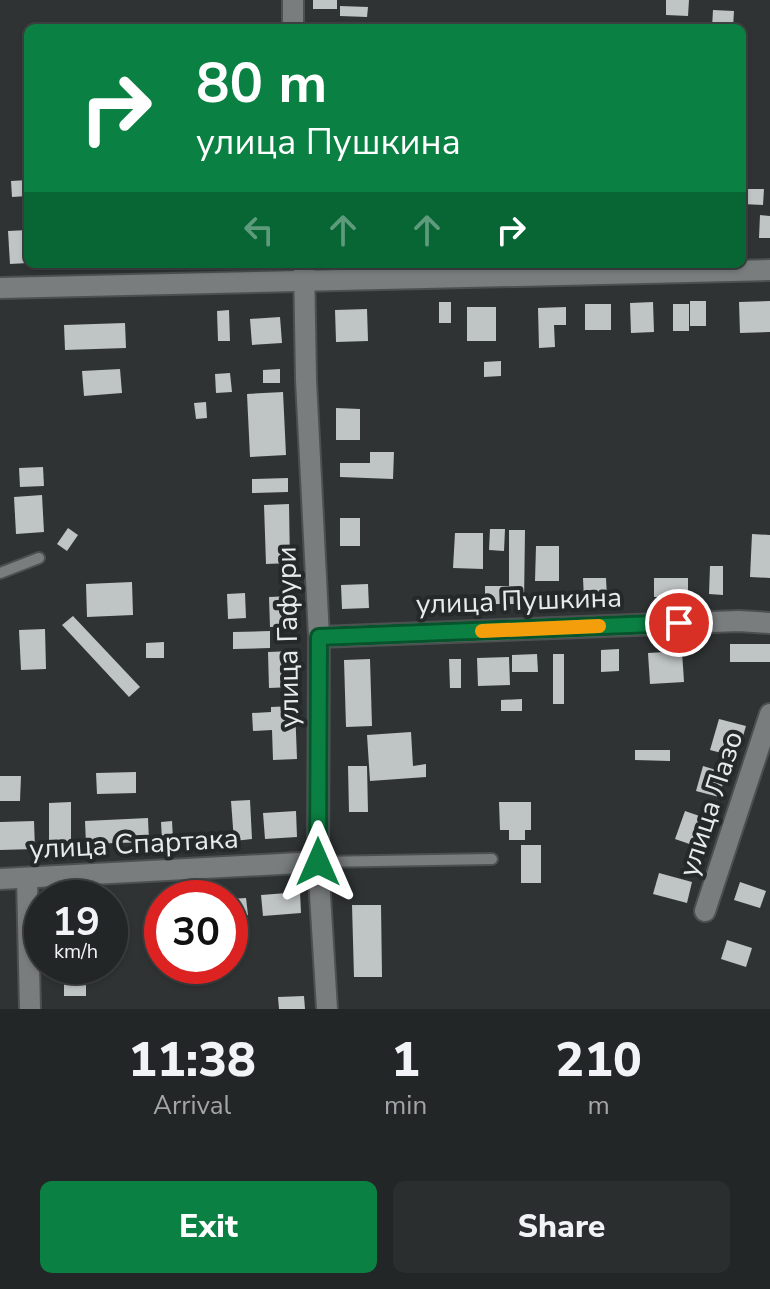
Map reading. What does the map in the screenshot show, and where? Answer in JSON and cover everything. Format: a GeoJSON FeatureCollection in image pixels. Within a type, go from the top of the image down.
{"type":"FeatureCollection","features":[{"type":"Feature","properties":{"kind":"street"},"geometry":{"type":"LineString","coordinates":[[293,0],[293,24]]}},
{"type":"Feature","properties":{"kind":"street"},"geometry":{"type":"LineString","coordinates":[[0,288],[304,273],[770,270]]}},
{"type":"Feature","properties":{"kind":"street","name":"улица Гафури"},"geometry":{"type":"LineString","coordinates":[[304,273],[306,380],[319,637],[318,862],[327,1009]]}},
{"type":"Feature","properties":{"kind":"street","name":"улица Пушкина"},"geometry":{"type":"LineString","coordinates":[[319,637],[739,621],[770,623]]}},
{"type":"Feature","properties":{"kind":"street","name":"улица Лазо"},"geometry":{"type":"LineString","coordinates":[[705,911],[770,714]]}},
{"type":"Feature","properties":{"kind":"street","name":"улица Спартака"},"geometry":{"type":"LineString","coordinates":[[0,879],[318,862]]}},
{"type":"Feature","properties":{"kind":"street"},"geometry":{"type":"LineString","coordinates":[[27,878],[30,1009]]}},
{"type":"Feature","properties":{"kind":"lane"},"geometry":{"type":"LineString","coordinates":[[0,573],[39,558]]}},
{"type":"Feature","properties":{"kind":"lane"},"geometry":{"type":"LineString","coordinates":[[318,862],[492,859]]}},
{"type":"Feature","properties":{"kind":"building"},"geometry":{"type":"Polygon","coordinates":[[[313,0],[337,0],[337,9],[313,9],[313,0]]]}},
{"type":"Feature","properties":{"kind":"building"},"geometry":{"type":"Polygon","coordinates":[[[666,0],[689,0],[688,16],[666,15],[666,0]]]}},
{"type":"Feature","properties":{"kind":"building"},"geometry":{"type":"Polygon","coordinates":[[[340,6],[368,7],[367,17],[340,16],[340,6]]]}},
{"type":"Feature","properties":{"kind":"building"},"geometry":{"type":"Polygon","coordinates":[[[713,10],[734,11],[733,24],[712,24],[713,10]]]}},
{"type":"Feature","properties":{"kind":"building"},"geometry":{"type":"Polygon","coordinates":[[[24,180],[24,196],[12,197],[11,181],[24,180]]]}},
{"type":"Feature","properties":{"kind":"building"},"geometry":{"type":"Polygon","coordinates":[[[746,189],[764,189],[763,205],[746,204],[746,189]]]}},
{"type":"Feature","properties":{"kind":"building"},"geometry":{"type":"Polygon","coordinates":[[[760,215],[770,216],[770,238],[759,238],[760,215]]]}},
{"type":"Feature","properties":{"kind":"building"},"geometry":{"type":"Polygon","coordinates":[[[24,230],[24,263],[10,264],[8,231],[24,230]]]}},
{"type":"Feature","properties":{"kind":"building"},"geometry":{"type":"Polygon","coordinates":[[[690,301],[706,301],[706,326],[690,326],[690,301]]]}},
{"type":"Feature","properties":{"kind":"building"},"geometry":{"type":"Polygon","coordinates":[[[770,301],[770,332],[740,333],[739,302],[770,301]]]}},
{"type":"Feature","properties":{"kind":"building"},"geometry":{"type":"Polygon","coordinates":[[[439,302],[451,302],[451,323],[439,323],[439,302]]]}},
{"type":"Feature","properties":{"kind":"building"},"geometry":{"type":"Polygon","coordinates":[[[653,302],[654,332],[631,333],[630,303],[653,302]]]}},
{"type":"Feature","properties":{"kind":"building"},"geometry":{"type":"Polygon","coordinates":[[[585,304],[611,304],[611,330],[585,330],[585,304]]]}},
{"type":"Feature","properties":{"kind":"building"},"geometry":{"type":"Polygon","coordinates":[[[673,304],[689,304],[689,331],[673,331],[673,304]]]}},
{"type":"Feature","properties":{"kind":"building"},"geometry":{"type":"Polygon","coordinates":[[[467,307],[496,307],[496,341],[467,341],[467,307]]]}},
{"type":"Feature","properties":{"kind":"building"},"geometry":{"type":"Polygon","coordinates":[[[566,307],[566,325],[554,325],[555,347],[539,348],[538,308],[566,307]]]}},
{"type":"Feature","properties":{"kind":"building"},"geometry":{"type":"Polygon","coordinates":[[[367,309],[368,341],[336,342],[335,310],[367,309]]]}},
{"type":"Feature","properties":{"kind":"building"},"geometry":{"type":"Polygon","coordinates":[[[229,310],[230,341],[218,341],[217,311],[229,310]]]}},
{"type":"Feature","properties":{"kind":"building"},"geometry":{"type":"Polygon","coordinates":[[[280,317],[282,343],[252,345],[250,319],[280,317]]]}},
{"type":"Feature","properties":{"kind":"building"},"geometry":{"type":"Polygon","coordinates":[[[125,323],[126,348],[65,350],[64,325],[125,323]]]}},
{"type":"Feature","properties":{"kind":"building"},"geometry":{"type":"Polygon","coordinates":[[[501,361],[501,376],[484,377],[484,362],[501,361]]]}},
{"type":"Feature","properties":{"kind":"building"},"geometry":{"type":"Polygon","coordinates":[[[120,369],[122,393],[84,396],[82,371],[120,369]]]}},
{"type":"Feature","properties":{"kind":"building"},"geometry":{"type":"Polygon","coordinates":[[[280,369],[280,383],[263,383],[263,370],[280,369]]]}},
{"type":"Feature","properties":{"kind":"building"},"geometry":{"type":"Polygon","coordinates":[[[230,373],[232,392],[216,393],[215,374],[230,373]]]}},
{"type":"Feature","properties":{"kind":"building"},"geometry":{"type":"Polygon","coordinates":[[[283,392],[286,455],[250,457],[247,394],[283,392]]]}},
{"type":"Feature","properties":{"kind":"building"},"geometry":{"type":"Polygon","coordinates":[[[206,402],[207,418],[196,419],[194,403],[206,402]]]}},
{"type":"Feature","properties":{"kind":"building"},"geometry":{"type":"Polygon","coordinates":[[[336,408],[360,409],[360,440],[336,440],[336,408]]]}},
{"type":"Feature","properties":{"kind":"building"},"geometry":{"type":"Polygon","coordinates":[[[370,452],[394,452],[393,479],[340,477],[340,463],[370,463],[370,452]]]}},
{"type":"Feature","properties":{"kind":"building"},"geometry":{"type":"Polygon","coordinates":[[[43,467],[44,486],[20,487],[19,468],[43,467]]]}},
{"type":"Feature","properties":{"kind":"building"},"geometry":{"type":"Polygon","coordinates":[[[288,478],[288,492],[252,493],[252,479],[288,478]]]}},
{"type":"Feature","properties":{"kind":"building"},"geometry":{"type":"Polygon","coordinates":[[[42,495],[44,532],[16,534],[14,497],[42,495]]]}},
{"type":"Feature","properties":{"kind":"building"},"geometry":{"type":"Polygon","coordinates":[[[289,504],[290,563],[266,564],[264,505],[289,504]]]}},
{"type":"Feature","properties":{"kind":"building"},"geometry":{"type":"Polygon","coordinates":[[[340,518],[360,518],[360,546],[340,546],[340,518]]]}},
{"type":"Feature","properties":{"kind":"building"},"geometry":{"type":"Polygon","coordinates":[[[68,528],[78,535],[67,551],[57,544],[68,528]]]}},
{"type":"Feature","properties":{"kind":"building"},"geometry":{"type":"Polygon","coordinates":[[[490,529],[505,529],[504,551],[489,550],[490,529]]]}},
{"type":"Feature","properties":{"kind":"building"},"geometry":{"type":"Polygon","coordinates":[[[509,530],[525,530],[524,604],[485,604],[485,586],[509,586],[509,530]]]}},
{"type":"Feature","properties":{"kind":"building"},"geometry":{"type":"Polygon","coordinates":[[[455,533],[483,533],[483,569],[453,568],[455,533]]]}},
{"type":"Feature","properties":{"kind":"building"},"geometry":{"type":"Polygon","coordinates":[[[752,534],[770,535],[770,578],[750,577],[752,534]]]}},
{"type":"Feature","properties":{"kind":"building"},"geometry":{"type":"Polygon","coordinates":[[[536,546],[559,546],[559,581],[535,581],[536,546]]]}},
{"type":"Feature","properties":{"kind":"building"},"geometry":{"type":"Polygon","coordinates":[[[710,566],[723,566],[723,595],[709,594],[710,566]]]}},
{"type":"Feature","properties":{"kind":"building"},"geometry":{"type":"Polygon","coordinates":[[[583,578],[606,578],[607,598],[584,599],[583,578]]]}},
{"type":"Feature","properties":{"kind":"building"},"geometry":{"type":"Polygon","coordinates":[[[654,578],[688,578],[688,597],[654,597],[654,578]]]}},
{"type":"Feature","properties":{"kind":"building"},"geometry":{"type":"Polygon","coordinates":[[[132,582],[133,615],[87,617],[86,584],[132,582]]]}},
{"type":"Feature","properties":{"kind":"building"},"geometry":{"type":"Polygon","coordinates":[[[368,584],[369,608],[342,609],[341,585],[368,584]]]}},
{"type":"Feature","properties":{"kind":"building"},"geometry":{"type":"Polygon","coordinates":[[[245,593],[246,618],[228,619],[227,594],[245,593]]]}},
{"type":"Feature","properties":{"kind":"building"},"geometry":{"type":"Polygon","coordinates":[[[293,596],[295,626],[270,627],[269,597],[293,596]]]}},
{"type":"Feature","properties":{"kind":"building"},"geometry":{"type":"Polygon","coordinates":[[[73,616],[140,687],[129,697],[62,625],[73,616]]]}},
{"type":"Feature","properties":{"kind":"building"},"geometry":{"type":"Polygon","coordinates":[[[45,629],[46,669],[21,670],[19,630],[45,629]]]}},
{"type":"Feature","properties":{"kind":"building"},"geometry":{"type":"Polygon","coordinates":[[[270,631],[270,648],[233,649],[233,632],[270,631]]]}},
{"type":"Feature","properties":{"kind":"building"},"geometry":{"type":"Polygon","coordinates":[[[164,642],[164,658],[146,658],[146,643],[164,642]]]}},
{"type":"Feature","properties":{"kind":"building"},"geometry":{"type":"Polygon","coordinates":[[[730,644],[770,644],[770,662],[730,662],[730,644]]]}},
{"type":"Feature","properties":{"kind":"building"},"geometry":{"type":"Polygon","coordinates":[[[619,649],[619,671],[601,672],[601,650],[619,649]]]}},
{"type":"Feature","properties":{"kind":"building"},"geometry":{"type":"Polygon","coordinates":[[[293,651],[293,687],[269,688],[268,652],[293,651]]]}},
{"type":"Feature","properties":{"kind":"building"},"geometry":{"type":"Polygon","coordinates":[[[682,651],[684,682],[650,684],[648,653],[682,651]]]}},
{"type":"Feature","properties":{"kind":"building"},"geometry":{"type":"Polygon","coordinates":[[[537,654],[538,672],[512,672],[512,655],[537,654]]]}},
{"type":"Feature","properties":{"kind":"building"},"geometry":{"type":"Polygon","coordinates":[[[553,654],[564,654],[564,704],[553,704],[553,654]]]}},
{"type":"Feature","properties":{"kind":"building"},"geometry":{"type":"Polygon","coordinates":[[[509,657],[510,685],[478,686],[477,658],[509,657]]]}},
{"type":"Feature","properties":{"kind":"building"},"geometry":{"type":"Polygon","coordinates":[[[370,659],[372,726],[346,727],[344,660],[370,659]]]}},
{"type":"Feature","properties":{"kind":"building"},"geometry":{"type":"Polygon","coordinates":[[[449,659],[461,659],[461,688],[450,688],[449,659]]]}},
{"type":"Feature","properties":{"kind":"building"},"geometry":{"type":"Polygon","coordinates":[[[522,699],[522,711],[501,711],[501,700],[522,699]]]}},
{"type":"Feature","properties":{"kind":"building"},"geometry":{"type":"Polygon","coordinates":[[[295,706],[297,759],[273,760],[272,730],[253,731],[252,713],[271,712],[271,707],[295,706]]]}},
{"type":"Feature","properties":{"kind":"building"},"geometry":{"type":"Polygon","coordinates":[[[719,719],[746,726],[737,757],[710,750],[719,719]]]}},
{"type":"Feature","properties":{"kind":"building"},"geometry":{"type":"Polygon","coordinates":[[[411,732],[413,766],[426,764],[426,777],[370,781],[367,735],[411,732]]]}},
{"type":"Feature","properties":{"kind":"building"},"geometry":{"type":"Polygon","coordinates":[[[635,750],[670,750],[670,761],[635,760],[635,750]]]}},
{"type":"Feature","properties":{"kind":"building"},"geometry":{"type":"Polygon","coordinates":[[[348,766],[367,766],[368,812],[349,812],[348,766]]]}},
{"type":"Feature","properties":{"kind":"building"},"geometry":{"type":"Polygon","coordinates":[[[703,766],[726,773],[719,797],[696,791],[703,766]]]}},
{"type":"Feature","properties":{"kind":"building"},"geometry":{"type":"Polygon","coordinates":[[[136,772],[136,793],[97,794],[96,773],[136,772]]]}},
{"type":"Feature","properties":{"kind":"building"},"geometry":{"type":"Polygon","coordinates":[[[0,776],[21,776],[20,801],[0,801],[0,776]]]}},
{"type":"Feature","properties":{"kind":"building"},"geometry":{"type":"Polygon","coordinates":[[[250,800],[252,839],[234,841],[231,801],[250,800]]]}},
{"type":"Feature","properties":{"kind":"building"},"geometry":{"type":"Polygon","coordinates":[[[71,802],[71,845],[49,845],[49,803],[71,802]]]}},
{"type":"Feature","properties":{"kind":"building"},"geometry":{"type":"Polygon","coordinates":[[[499,802],[531,802],[531,830],[525,830],[525,840],[509,840],[509,830],[500,830],[499,802]]]}},
{"type":"Feature","properties":{"kind":"building"},"geometry":{"type":"Polygon","coordinates":[[[296,811],[297,837],[265,839],[263,813],[296,811]]]}},
{"type":"Feature","properties":{"kind":"building"},"geometry":{"type":"Polygon","coordinates":[[[685,811],[711,820],[701,848],[675,839],[685,811]]]}},
{"type":"Feature","properties":{"kind":"building"},"geometry":{"type":"Polygon","coordinates":[[[148,818],[149,842],[86,844],[85,821],[148,818]]]}},
{"type":"Feature","properties":{"kind":"building"},"geometry":{"type":"Polygon","coordinates":[[[34,821],[35,849],[0,850],[0,822],[34,821]]]}},
{"type":"Feature","properties":{"kind":"building"},"geometry":{"type":"Polygon","coordinates":[[[172,821],[173,839],[162,840],[161,822],[172,821]]]}},
{"type":"Feature","properties":{"kind":"building"},"geometry":{"type":"Polygon","coordinates":[[[521,845],[541,845],[541,883],[521,883],[521,845]]]}},
{"type":"Feature","properties":{"kind":"building"},"geometry":{"type":"Polygon","coordinates":[[[659,873],[692,882],[687,903],[653,894],[659,873]]]}},
{"type":"Feature","properties":{"kind":"building"},"geometry":{"type":"Polygon","coordinates":[[[740,882],[766,891],[760,908],[734,900],[740,882]]]}},
{"type":"Feature","properties":{"kind":"building"},"geometry":{"type":"Polygon","coordinates":[[[300,892],[301,913],[263,916],[261,895],[300,892]]]}},
{"type":"Feature","properties":{"kind":"building"},"geometry":{"type":"Polygon","coordinates":[[[352,905],[381,905],[382,977],[354,977],[352,905]]]}},
{"type":"Feature","properties":{"kind":"building"},"geometry":{"type":"Polygon","coordinates":[[[727,940],[752,948],[746,967],[721,959],[727,940]]]}},
{"type":"Feature","properties":{"kind":"building"},"geometry":{"type":"Polygon","coordinates":[[[64,984],[86,984],[86,996],[64,996],[64,984]]]}},
{"type":"Feature","properties":{"kind":"building"},"geometry":{"type":"Polygon","coordinates":[[[304,996],[305,1009],[279,1009],[278,997],[304,996]]]}},
{"type":"Feature","properties":{"kind":"slow traffic"},"geometry":{"type":"LineString","coordinates":[[482,631],[599,626]]}},
{"type":"Feature","properties":{"kind":"route"},"geometry":{"type":"LineString","coordinates":[[318,862],[319,637],[679,623]]}}]}
